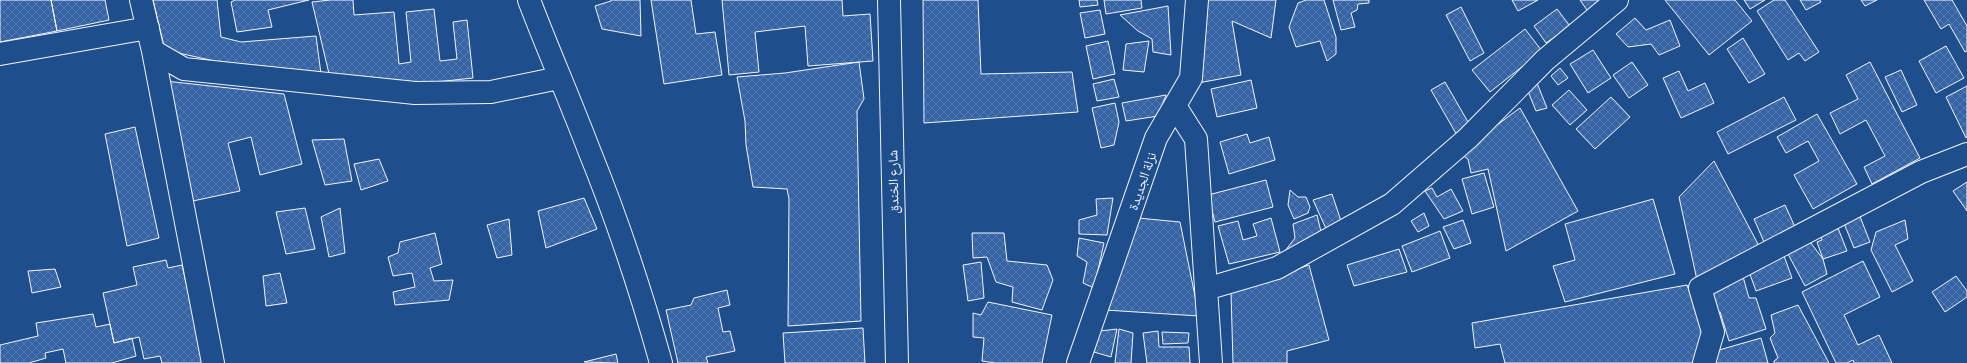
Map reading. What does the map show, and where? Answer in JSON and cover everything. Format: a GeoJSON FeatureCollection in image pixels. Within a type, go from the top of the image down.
{"type":"FeatureCollection","features":[{"type":"Feature","properties":{"kind":"street"},"geometry":{"type":"LineString","coordinates":[[141,0],[153,51],[213,363]]}},
{"type":"Feature","properties":{"kind":"street"},"geometry":{"type":"LineString","coordinates":[[530,0],[559,78],[589,150],[629,261],[661,363]]}},
{"type":"Feature","properties":{"kind":"street","name":"شارع الخندق"},"geometry":{"type":"LineString","coordinates":[[889,0],[897,363]]}},
{"type":"Feature","properties":{"kind":"street","name":"نزلة الجديدة"},"geometry":{"type":"LineString","coordinates":[[1078,363],[1156,138],[1191,78],[1196,0]]}},
{"type":"Feature","properties":{"kind":"street"},"geometry":{"type":"LineString","coordinates":[[1206,289],[1277,268],[1392,204],[1468,138],[1545,60],[1617,0]]}},
{"type":"Feature","properties":{"kind":"street"},"geometry":{"type":"LineString","coordinates":[[0,54],[148,28]]}},
{"type":"Feature","properties":{"kind":"street"},"geometry":{"type":"LineString","coordinates":[[153,51],[184,69],[414,93],[491,92],[559,78]]}},
{"type":"Feature","properties":{"kind":"street"},"geometry":{"type":"LineString","coordinates":[[1175,106],[1196,139],[1211,363]]}},
{"type":"Feature","properties":{"kind":"street"},"geometry":{"type":"LineString","coordinates":[[1704,363],[1713,332],[1700,288],[1921,172],[1967,154]]}},
{"type":"Feature","properties":{"kind":"building"},"geometry":{"type":"Polygon","coordinates":[[[0,0],[51,0],[57,31],[0,42],[0,0]]]}},
{"type":"Feature","properties":{"kind":"building"},"geometry":{"type":"Polygon","coordinates":[[[51,0],[105,0],[109,20],[57,31],[51,0]]]}},
{"type":"Feature","properties":{"kind":"building"},"geometry":{"type":"Polygon","coordinates":[[[153,0],[217,0],[221,37],[241,42],[316,36],[321,74],[237,66],[165,50],[153,0]]]}},
{"type":"Feature","properties":{"kind":"building"},"geometry":{"type":"Polygon","coordinates":[[[235,0],[309,0],[268,10],[272,27],[237,32],[231,2],[235,0]]]}},
{"type":"Feature","properties":{"kind":"building"},"geometry":{"type":"Polygon","coordinates":[[[353,0],[354,15],[394,12],[399,64],[411,62],[406,12],[434,9],[440,61],[457,59],[453,22],[467,20],[473,78],[408,85],[330,78],[312,2],[353,0]]]}},
{"type":"Feature","properties":{"kind":"building"},"geometry":{"type":"Polygon","coordinates":[[[611,0],[640,0],[641,36],[602,29],[595,6],[611,0]]]}},
{"type":"Feature","properties":{"kind":"building"},"geometry":{"type":"Polygon","coordinates":[[[651,0],[691,0],[696,34],[715,32],[722,75],[664,84],[651,0]]]}},
{"type":"Feature","properties":{"kind":"building"},"geometry":{"type":"Polygon","coordinates":[[[722,0],[842,0],[843,16],[870,14],[873,61],[808,66],[805,26],[755,32],[759,72],[729,75],[722,0]]]}},
{"type":"Feature","properties":{"kind":"building"},"geometry":{"type":"Polygon","coordinates":[[[923,0],[978,0],[981,74],[1072,72],[1078,112],[924,123],[923,0]]]}},
{"type":"Feature","properties":{"kind":"building"},"geometry":{"type":"Polygon","coordinates":[[[1079,0],[1097,0],[1098,5],[1080,7],[1079,0]]]}},
{"type":"Feature","properties":{"kind":"building"},"geometry":{"type":"Polygon","coordinates":[[[1104,0],[1141,0],[1142,8],[1106,14],[1104,0]]]}},
{"type":"Feature","properties":{"kind":"building"},"geometry":{"type":"Polygon","coordinates":[[[1207,0],[1276,0],[1271,38],[1232,21],[1241,75],[1198,83],[1207,0]]]}},
{"type":"Feature","properties":{"kind":"building"},"geometry":{"type":"Polygon","coordinates":[[[1306,0],[1324,0],[1336,37],[1336,54],[1327,61],[1320,41],[1296,47],[1289,27],[1298,3],[1306,0]]]}},
{"type":"Feature","properties":{"kind":"building"},"geometry":{"type":"Polygon","coordinates":[[[1333,0],[1369,0],[1369,3],[1358,4],[1357,10],[1351,13],[1355,27],[1341,30],[1333,0]]]}},
{"type":"Feature","properties":{"kind":"building"},"geometry":{"type":"Polygon","coordinates":[[[1512,0],[1538,0],[1518,11],[1512,0]]]}},
{"type":"Feature","properties":{"kind":"building"},"geometry":{"type":"Polygon","coordinates":[[[1580,0],[1607,0],[1589,13],[1580,0]]]}},
{"type":"Feature","properties":{"kind":"building"},"geometry":{"type":"Polygon","coordinates":[[[1665,0],[1735,0],[1752,21],[1709,55],[1665,0]]]}},
{"type":"Feature","properties":{"kind":"building"},"geometry":{"type":"Polygon","coordinates":[[[1744,0],[1765,0],[1750,9],[1744,0]]]}},
{"type":"Feature","properties":{"kind":"building"},"geometry":{"type":"Polygon","coordinates":[[[1774,0],[1785,0],[1819,52],[1805,61],[1799,53],[1788,60],[1757,11],[1774,0]]]}},
{"type":"Feature","properties":{"kind":"building"},"geometry":{"type":"Polygon","coordinates":[[[1800,0],[1820,0],[1821,2],[1806,10],[1800,0]]]}},
{"type":"Feature","properties":{"kind":"building"},"geometry":{"type":"Polygon","coordinates":[[[1861,0],[1877,0],[1865,6],[1861,0]]]}},
{"type":"Feature","properties":{"kind":"building"},"geometry":{"type":"Polygon","coordinates":[[[1924,0],[1952,0],[1967,26],[1967,51],[1965,52],[1949,24],[1941,29],[1924,0]]]}},
{"type":"Feature","properties":{"kind":"building"},"geometry":{"type":"Polygon","coordinates":[[[1168,6],[1171,55],[1153,52],[1152,39],[1138,31],[1120,15],[1168,6]]]}},
{"type":"Feature","properties":{"kind":"building"},"geometry":{"type":"Polygon","coordinates":[[[1461,7],[1484,53],[1470,61],[1446,15],[1461,7]]]}},
{"type":"Feature","properties":{"kind":"building"},"geometry":{"type":"Polygon","coordinates":[[[1557,9],[1570,26],[1546,43],[1534,26],[1557,9]]]}},
{"type":"Feature","properties":{"kind":"building"},"geometry":{"type":"Polygon","coordinates":[[[1100,10],[1105,34],[1085,38],[1080,13],[1100,10]]]}},
{"type":"Feature","properties":{"kind":"building"},"geometry":{"type":"Polygon","coordinates":[[[1635,18],[1646,30],[1670,20],[1680,46],[1659,55],[1651,44],[1628,47],[1616,34],[1635,18]]]}},
{"type":"Feature","properties":{"kind":"building"},"geometry":{"type":"Polygon","coordinates":[[[1525,29],[1542,51],[1490,92],[1472,70],[1525,29]]]}},
{"type":"Feature","properties":{"kind":"building"},"geometry":{"type":"Polygon","coordinates":[[[1743,38],[1765,74],[1749,83],[1727,49],[1743,38]]]}},
{"type":"Feature","properties":{"kind":"building"},"geometry":{"type":"Polygon","coordinates":[[[1108,41],[1115,74],[1093,79],[1086,46],[1108,41]]]}},
{"type":"Feature","properties":{"kind":"building"},"geometry":{"type":"Polygon","coordinates":[[[1149,41],[1144,72],[1123,70],[1126,44],[1149,41]]]}},
{"type":"Feature","properties":{"kind":"building"},"geometry":{"type":"Polygon","coordinates":[[[1946,46],[1964,78],[1936,93],[1919,61],[1946,46]]]}},
{"type":"Feature","properties":{"kind":"building"},"geometry":{"type":"Polygon","coordinates":[[[1593,50],[1611,78],[1588,93],[1570,64],[1593,50]]]}},
{"type":"Feature","properties":{"kind":"building"},"geometry":{"type":"Polygon","coordinates":[[[859,62],[864,99],[857,111],[861,321],[788,326],[789,199],[787,189],[753,187],[746,145],[745,121],[737,77],[785,73],[859,62]]]}},
{"type":"Feature","properties":{"kind":"building"},"geometry":{"type":"Polygon","coordinates":[[[1632,62],[1648,85],[1629,98],[1613,75],[1632,62]]]}},
{"type":"Feature","properties":{"kind":"building"},"geometry":{"type":"Polygon","coordinates":[[[1870,62],[1920,158],[1872,184],[1864,167],[1885,156],[1866,120],[1840,134],[1830,113],[1858,99],[1846,75],[1870,62]]]}},
{"type":"Feature","properties":{"kind":"building"},"geometry":{"type":"Polygon","coordinates":[[[1560,68],[1568,78],[1558,85],[1551,76],[1560,68]]]}},
{"type":"Feature","properties":{"kind":"building"},"geometry":{"type":"Polygon","coordinates":[[[1901,70],[1917,105],[1902,112],[1885,77],[1901,70]]]}},
{"type":"Feature","properties":{"kind":"building"},"geometry":{"type":"Polygon","coordinates":[[[1679,71],[1688,91],[1705,83],[1714,103],[1681,118],[1663,78],[1679,71]]]}},
{"type":"Feature","properties":{"kind":"building"},"geometry":{"type":"Polygon","coordinates":[[[1114,79],[1119,97],[1097,101],[1093,84],[1114,79]]]}},
{"type":"Feature","properties":{"kind":"building"},"geometry":{"type":"Polygon","coordinates":[[[1251,80],[1257,108],[1217,117],[1211,89],[1251,80]]]}},
{"type":"Feature","properties":{"kind":"building"},"geometry":{"type":"Polygon","coordinates":[[[165,81],[284,94],[302,164],[260,175],[251,137],[228,143],[240,191],[188,202],[165,81]]]}},
{"type":"Feature","properties":{"kind":"building"},"geometry":{"type":"Polygon","coordinates":[[[1445,82],[1472,129],[1458,137],[1431,90],[1445,82]]]}},
{"type":"Feature","properties":{"kind":"building"},"geometry":{"type":"Polygon","coordinates":[[[1537,83],[1547,108],[1536,111],[1527,89],[1537,83]]]}},
{"type":"Feature","properties":{"kind":"building"},"geometry":{"type":"Polygon","coordinates":[[[1967,86],[1967,137],[1966,138],[1946,97],[1967,86]]]}},
{"type":"Feature","properties":{"kind":"building"},"geometry":{"type":"Polygon","coordinates":[[[1569,90],[1587,110],[1570,125],[1552,105],[1569,90]]]}},
{"type":"Feature","properties":{"kind":"building"},"geometry":{"type":"Polygon","coordinates":[[[1166,95],[1158,116],[1126,121],[1122,103],[1166,95]]]}},
{"type":"Feature","properties":{"kind":"building"},"geometry":{"type":"Polygon","coordinates":[[[1611,97],[1630,117],[1595,149],[1576,129],[1611,97]]]}},
{"type":"Feature","properties":{"kind":"building"},"geometry":{"type":"Polygon","coordinates":[[[1784,97],[1796,120],[1728,154],[1717,132],[1784,97]]]}},
{"type":"Feature","properties":{"kind":"building"},"geometry":{"type":"Polygon","coordinates":[[[1115,103],[1119,122],[1114,145],[1101,148],[1092,108],[1115,103]]]}},
{"type":"Feature","properties":{"kind":"building"},"geometry":{"type":"Polygon","coordinates":[[[1520,108],[1578,211],[1506,251],[1488,169],[1471,173],[1468,159],[1459,153],[1520,108]]]}},
{"type":"Feature","properties":{"kind":"building"},"geometry":{"type":"Polygon","coordinates":[[[1817,114],[1857,184],[1813,209],[1794,175],[1819,161],[1808,141],[1786,153],[1777,137],[1817,114]]]}},
{"type":"Feature","properties":{"kind":"building"},"geometry":{"type":"Polygon","coordinates":[[[135,127],[159,238],[127,246],[105,134],[135,127]]]}},
{"type":"Feature","properties":{"kind":"building"},"geometry":{"type":"Polygon","coordinates":[[[1247,134],[1250,143],[1269,137],[1275,160],[1229,174],[1220,142],[1247,134]]]}},
{"type":"Feature","properties":{"kind":"building"},"geometry":{"type":"Polygon","coordinates":[[[344,139],[352,181],[325,185],[312,140],[344,139]]]}},
{"type":"Feature","properties":{"kind":"building"},"geometry":{"type":"Polygon","coordinates":[[[379,159],[388,181],[361,190],[354,164],[379,159]]]}},
{"type":"Feature","properties":{"kind":"building"},"geometry":{"type":"Polygon","coordinates":[[[1714,161],[1759,246],[1697,280],[1679,197],[1714,161]]]}},
{"type":"Feature","properties":{"kind":"building"},"geometry":{"type":"Polygon","coordinates":[[[1484,173],[1494,207],[1472,214],[1462,179],[1484,173]]]}},
{"type":"Feature","properties":{"kind":"building"},"geometry":{"type":"Polygon","coordinates":[[[1266,180],[1273,207],[1215,222],[1208,195],[1266,180]]]}},
{"type":"Feature","properties":{"kind":"building"},"geometry":{"type":"Polygon","coordinates":[[[1967,182],[1967,211],[1953,191],[1967,182]]]}},
{"type":"Feature","properties":{"kind":"building"},"geometry":{"type":"Polygon","coordinates":[[[1432,188],[1437,197],[1451,189],[1463,211],[1444,219],[1425,191],[1432,188]]]}},
{"type":"Feature","properties":{"kind":"building"},"geometry":{"type":"Polygon","coordinates":[[[1290,190],[1298,197],[1306,197],[1310,207],[1308,213],[1294,219],[1288,205],[1290,190]]]}},
{"type":"Feature","properties":{"kind":"building"},"geometry":{"type":"Polygon","coordinates":[[[1332,194],[1342,224],[1328,233],[1313,200],[1332,194]]]}},
{"type":"Feature","properties":{"kind":"building"},"geometry":{"type":"Polygon","coordinates":[[[584,198],[597,229],[546,248],[538,211],[584,198]]]}},
{"type":"Feature","properties":{"kind":"building"},"geometry":{"type":"Polygon","coordinates":[[[1113,198],[1107,235],[1079,234],[1079,220],[1097,215],[1096,199],[1113,198]]]}},
{"type":"Feature","properties":{"kind":"building"},"geometry":{"type":"Polygon","coordinates":[[[1653,199],[1675,274],[1565,302],[1553,266],[1575,260],[1565,224],[1653,199]]]}},
{"type":"Feature","properties":{"kind":"building"},"geometry":{"type":"Polygon","coordinates":[[[1785,205],[1795,227],[1764,242],[1754,219],[1785,205]]]}},
{"type":"Feature","properties":{"kind":"building"},"geometry":{"type":"Polygon","coordinates":[[[305,208],[315,249],[286,254],[276,212],[305,208]]]}},
{"type":"Feature","properties":{"kind":"building"},"geometry":{"type":"Polygon","coordinates":[[[340,208],[345,253],[329,257],[321,217],[340,208]]]}},
{"type":"Feature","properties":{"kind":"building"},"geometry":{"type":"Polygon","coordinates":[[[1424,213],[1429,226],[1418,232],[1411,221],[1424,213]]]}},
{"type":"Feature","properties":{"kind":"building"},"geometry":{"type":"Polygon","coordinates":[[[1859,214],[1870,242],[1854,248],[1843,221],[1859,214]]]}},
{"type":"Feature","properties":{"kind":"building"},"geometry":{"type":"Polygon","coordinates":[[[1317,215],[1322,236],[1285,251],[1295,238],[1293,224],[1317,215]]]}},
{"type":"Feature","properties":{"kind":"building"},"geometry":{"type":"Polygon","coordinates":[[[1138,218],[1180,222],[1199,316],[1105,310],[1138,218]]]}},
{"type":"Feature","properties":{"kind":"building"},"geometry":{"type":"Polygon","coordinates":[[[1271,218],[1280,252],[1229,264],[1218,226],[1238,221],[1243,240],[1257,236],[1253,224],[1271,218]]]}},
{"type":"Feature","properties":{"kind":"building"},"geometry":{"type":"Polygon","coordinates":[[[509,219],[512,255],[497,258],[487,225],[509,219]]]}},
{"type":"Feature","properties":{"kind":"building"},"geometry":{"type":"Polygon","coordinates":[[[1463,220],[1471,243],[1454,249],[1443,227],[1463,220]]]}},
{"type":"Feature","properties":{"kind":"building"},"geometry":{"type":"Polygon","coordinates":[[[1905,220],[1908,239],[1895,245],[1913,281],[1892,292],[1871,250],[1876,232],[1905,220]]]}},
{"type":"Feature","properties":{"kind":"building"},"geometry":{"type":"Polygon","coordinates":[[[1836,223],[1847,251],[1823,259],[1817,242],[1822,240],[1819,229],[1836,223]]]}},
{"type":"Feature","properties":{"kind":"building"},"geometry":{"type":"Polygon","coordinates":[[[1440,231],[1450,258],[1412,272],[1402,246],[1440,231]]]}},
{"type":"Feature","properties":{"kind":"building"},"geometry":{"type":"Polygon","coordinates":[[[435,233],[442,264],[430,268],[434,281],[453,280],[449,300],[395,305],[393,292],[415,287],[412,273],[393,276],[388,257],[398,253],[400,242],[435,233]]]}},
{"type":"Feature","properties":{"kind":"building"},"geometry":{"type":"Polygon","coordinates":[[[972,233],[1004,233],[1007,261],[1047,265],[1053,280],[1042,310],[1012,302],[1013,287],[996,282],[987,257],[973,258],[972,233]]]}},
{"type":"Feature","properties":{"kind":"building"},"geometry":{"type":"Polygon","coordinates":[[[1079,238],[1104,243],[1094,288],[1083,283],[1087,262],[1077,256],[1079,238]]]}},
{"type":"Feature","properties":{"kind":"building"},"geometry":{"type":"Polygon","coordinates":[[[1810,242],[1823,259],[1827,274],[1805,286],[1788,254],[1810,242]]]}},
{"type":"Feature","properties":{"kind":"building"},"geometry":{"type":"Polygon","coordinates":[[[1399,249],[1407,272],[1354,286],[1347,265],[1399,249]]]}},
{"type":"Feature","properties":{"kind":"building"},"geometry":{"type":"Polygon","coordinates":[[[1784,256],[1792,278],[1756,291],[1748,269],[1784,256]]]}},
{"type":"Feature","properties":{"kind":"building"},"geometry":{"type":"Polygon","coordinates":[[[166,260],[168,268],[182,265],[204,363],[162,363],[160,356],[144,359],[139,337],[114,343],[103,293],[137,285],[133,267],[166,260]]]}},
{"type":"Feature","properties":{"kind":"building"},"geometry":{"type":"Polygon","coordinates":[[[1863,261],[1880,297],[1844,315],[1858,345],[1879,335],[1892,363],[1854,363],[1853,360],[1847,363],[1836,363],[1802,292],[1863,261]]]}},
{"type":"Feature","properties":{"kind":"building"},"geometry":{"type":"Polygon","coordinates":[[[981,262],[984,298],[968,301],[963,265],[981,262]]]}},
{"type":"Feature","properties":{"kind":"building"},"geometry":{"type":"Polygon","coordinates":[[[1309,265],[1329,340],[1287,351],[1287,363],[1233,363],[1231,292],[1309,265]]]}},
{"type":"Feature","properties":{"kind":"building"},"geometry":{"type":"Polygon","coordinates":[[[55,269],[61,287],[32,293],[28,271],[55,269]]]}},
{"type":"Feature","properties":{"kind":"building"},"geometry":{"type":"Polygon","coordinates":[[[280,273],[287,303],[266,306],[263,276],[280,273]]]}},
{"type":"Feature","properties":{"kind":"building"},"geometry":{"type":"Polygon","coordinates":[[[1742,273],[1749,298],[1756,298],[1766,329],[1729,341],[1720,312],[1708,315],[1699,286],[1742,273]]]}},
{"type":"Feature","properties":{"kind":"building"},"geometry":{"type":"Polygon","coordinates":[[[1956,276],[1967,291],[1967,297],[1945,312],[1932,292],[1956,276]]]}},
{"type":"Feature","properties":{"kind":"building"},"geometry":{"type":"Polygon","coordinates":[[[1687,285],[1704,331],[1693,363],[1505,363],[1500,344],[1475,348],[1472,323],[1687,285]]]}},
{"type":"Feature","properties":{"kind":"building"},"geometry":{"type":"Polygon","coordinates":[[[727,290],[730,305],[718,308],[723,332],[730,331],[735,351],[706,357],[708,363],[678,363],[666,310],[691,305],[694,298],[727,290]]]}},
{"type":"Feature","properties":{"kind":"building"},"geometry":{"type":"Polygon","coordinates":[[[988,302],[1052,315],[1042,363],[995,363],[982,361],[984,338],[973,337],[973,313],[981,315],[988,302]]]}},
{"type":"Feature","properties":{"kind":"building"},"geometry":{"type":"Polygon","coordinates":[[[1798,305],[1829,363],[1774,363],[1774,361],[1778,358],[1770,338],[1775,333],[1771,315],[1798,305]]]}},
{"type":"Feature","properties":{"kind":"building"},"geometry":{"type":"Polygon","coordinates":[[[93,314],[96,327],[110,324],[114,343],[132,338],[136,356],[112,363],[66,363],[63,349],[45,353],[46,358],[29,363],[0,363],[0,345],[38,336],[36,323],[93,314]]]}},
{"type":"Feature","properties":{"kind":"building"},"geometry":{"type":"Polygon","coordinates":[[[863,328],[865,363],[785,363],[783,333],[863,328]]]}},
{"type":"Feature","properties":{"kind":"building"},"geometry":{"type":"Polygon","coordinates":[[[1117,329],[1111,357],[1094,352],[1100,331],[1117,329]]]}},
{"type":"Feature","properties":{"kind":"building"},"geometry":{"type":"Polygon","coordinates":[[[1119,329],[1133,333],[1131,363],[1115,363],[1119,329]]]}},
{"type":"Feature","properties":{"kind":"building"},"geometry":{"type":"Polygon","coordinates":[[[1158,331],[1159,347],[1189,347],[1190,363],[1147,363],[1143,333],[1158,331]]]}},
{"type":"Feature","properties":{"kind":"building"},"geometry":{"type":"Polygon","coordinates":[[[1162,332],[1189,333],[1188,343],[1163,344],[1162,332]]]}},
{"type":"Feature","properties":{"kind":"building"},"geometry":{"type":"Polygon","coordinates":[[[1761,338],[1768,363],[1708,363],[1705,354],[1761,338]]]}},
{"type":"Feature","properties":{"kind":"building"},"geometry":{"type":"Polygon","coordinates":[[[616,354],[618,363],[584,362],[616,354]]]}}]}
